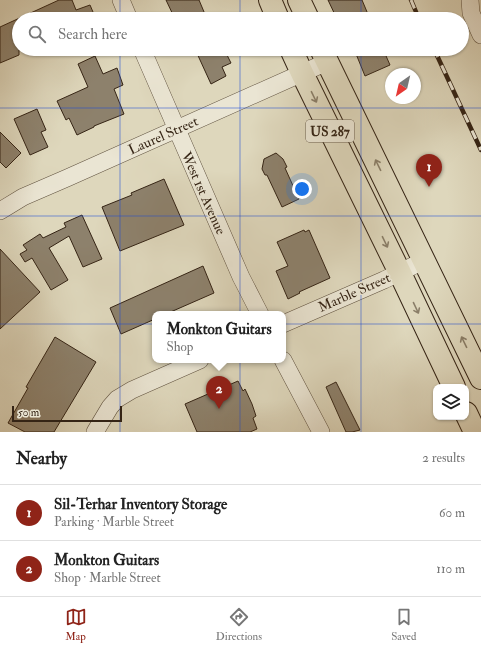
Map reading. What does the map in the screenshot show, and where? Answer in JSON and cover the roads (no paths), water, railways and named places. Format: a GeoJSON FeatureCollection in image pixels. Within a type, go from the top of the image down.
{"type":"FeatureCollection","features":[{"type":"Feature","properties":{"kind":"main road"},"geometry":{"type":"LineString","coordinates":[[270,0],[275,12]]}},
{"type":"Feature","properties":{"kind":"main road"},"geometry":{"type":"LineString","coordinates":[[299,0],[305,12]]}},
{"type":"Feature","properties":{"kind":"main road","name":"US 287"},"geometry":{"type":"LineString","coordinates":[[294,56],[400,272],[453,384]]}},
{"type":"Feature","properties":{"kind":"main road","name":"US 287"},"geometry":{"type":"LineString","coordinates":[[324,56],[481,378]]}},
{"type":"Feature","properties":{"kind":"main road"},"geometry":{"type":"LineString","coordinates":[[469,419],[475,432]]}},
{"type":"Feature","properties":{"kind":"street"},"geometry":{"type":"LineString","coordinates":[[121,0],[126,12]]}},
{"type":"Feature","properties":{"kind":"street"},"geometry":{"type":"LineString","coordinates":[[470,0],[471,13],[481,35]]}},
{"type":"Feature","properties":{"kind":"street","name":"West 1st Avenue"},"geometry":{"type":"LineString","coordinates":[[145,56],[241,277],[258,311]]}},
{"type":"Feature","properties":{"kind":"street","name":"Laurel Street"},"geometry":{"type":"LineString","coordinates":[[0,210],[67,178],[302,73],[324,56]]}},
{"type":"Feature","properties":{"kind":"street","name":"Marble Street"},"geometry":{"type":"LineString","coordinates":[[286,323],[424,260]]}},
{"type":"Feature","properties":{"kind":"street"},"geometry":{"type":"LineString","coordinates":[[95,432],[110,407],[117,399],[132,390],[193,363]]}},
{"type":"Feature","properties":{"kind":"street"},"geometry":{"type":"LineString","coordinates":[[285,363],[321,432]]}},
{"type":"Feature","properties":{"kind":"railway"},"geometry":{"type":"LineString","coordinates":[[411,0],[416,12]]}},
{"type":"Feature","properties":{"kind":"railway"},"geometry":{"type":"LineString","coordinates":[[437,56],[481,150]]}},
{"type":"Feature","properties":{"kind":"place","name":"Sil-Terhar Inventory Storage"},"geometry":{"type":"Point","coordinates":[429,187]}},
{"type":"Feature","properties":{"kind":"place","name":"Monkton Guitars"},"geometry":{"type":"Point","coordinates":[219,409]}}]}
